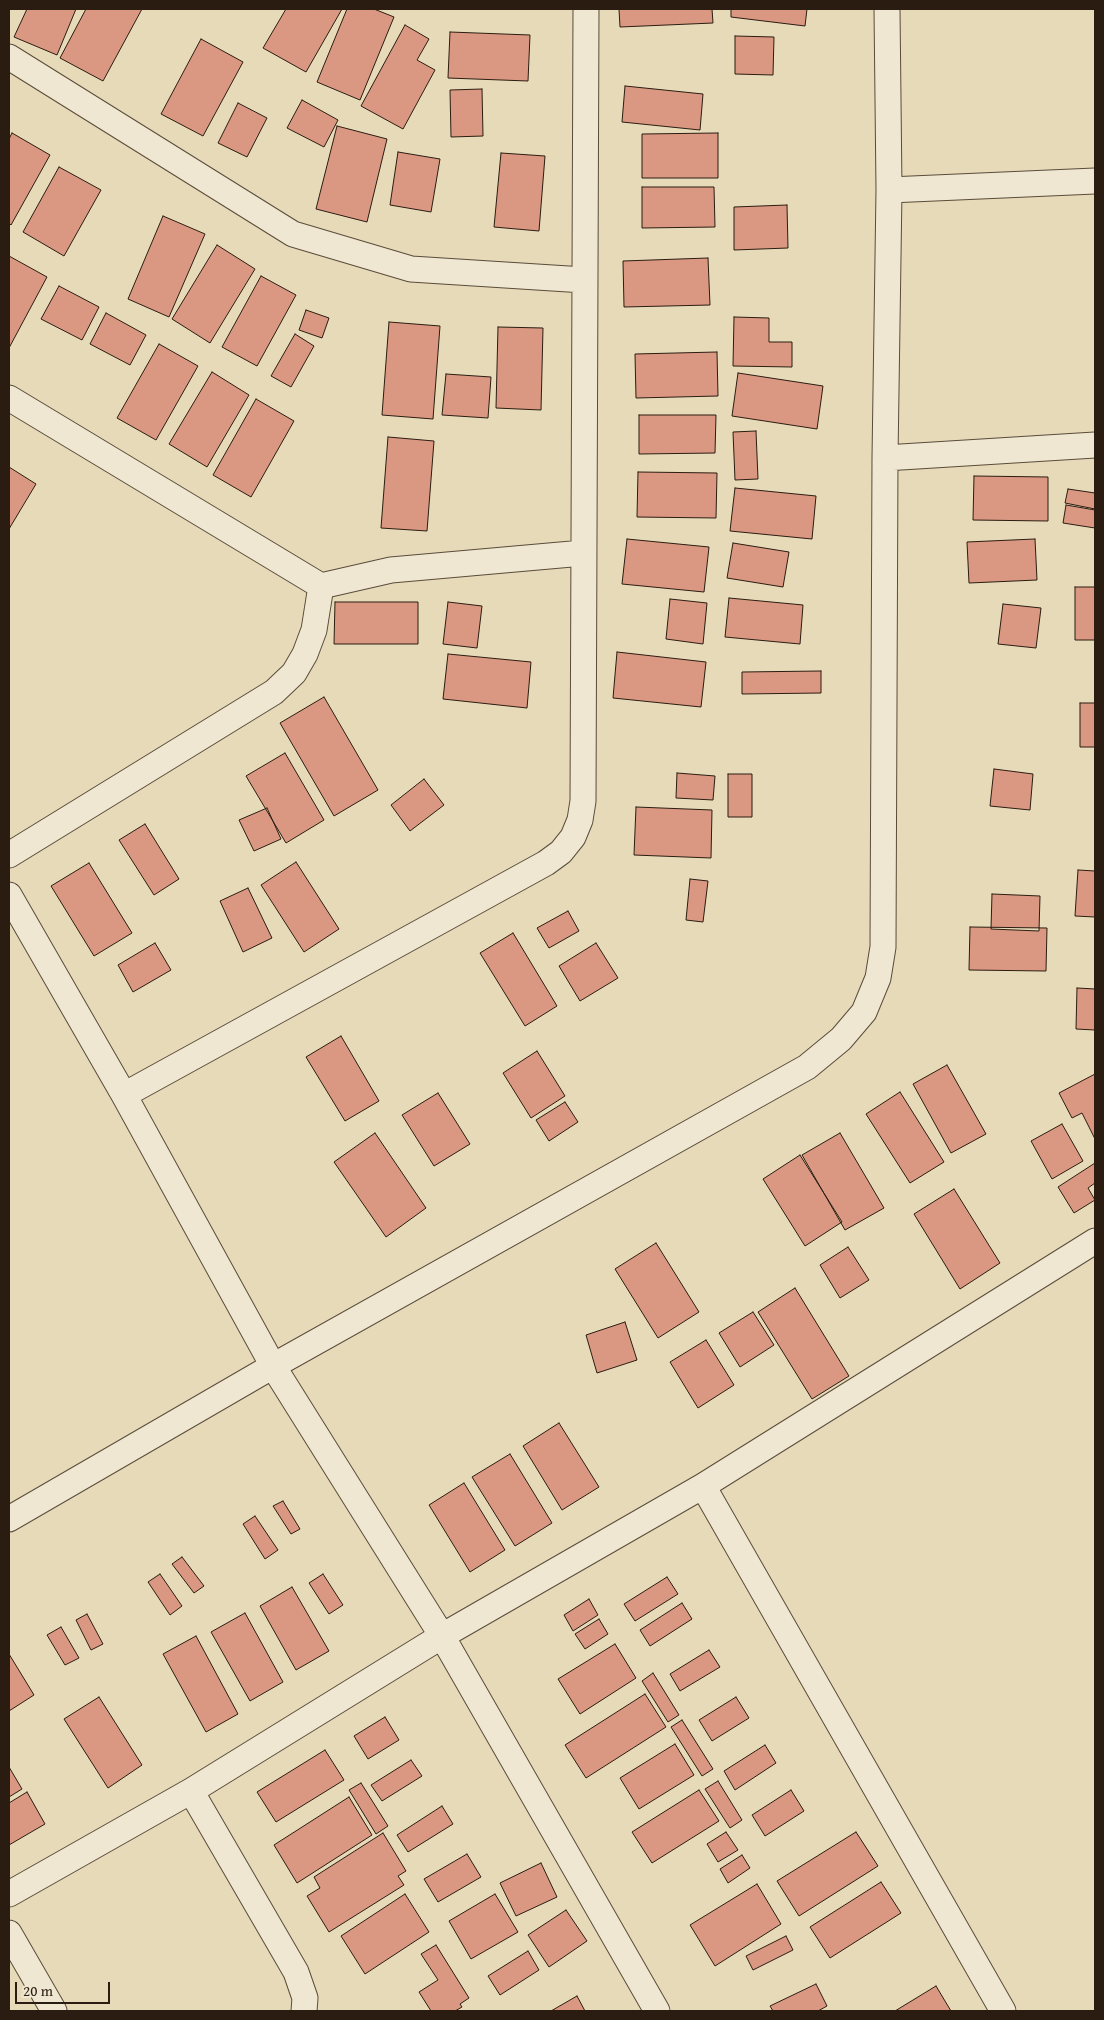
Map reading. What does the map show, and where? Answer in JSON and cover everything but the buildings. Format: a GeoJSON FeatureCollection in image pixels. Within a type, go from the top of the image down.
{"type":"FeatureCollection","features":[{"type":"Feature","properties":{"kind":"street"},"geometry":{"type":"LineString","coordinates":[[124,1094],[546,864],[561,852],[573,838],[580,820],[582,801],[586,9]]}},
{"type":"Feature","properties":{"kind":"street"},"geometry":{"type":"LineString","coordinates":[[9,1519],[273,1366],[807,1067],[841,1039],[864,1012],[878,978],[883,947],[885,458],[890,190],[888,9]]}},
{"type":"Feature","properties":{"kind":"street"},"geometry":{"type":"LineString","coordinates":[[9,57],[293,234],[411,269],[584,280]]}},
{"type":"Feature","properties":{"kind":"street"},"geometry":{"type":"LineString","coordinates":[[890,190],[1095,181]]}},
{"type":"Feature","properties":{"kind":"street"},"geometry":{"type":"LineString","coordinates":[[9,398],[321,586],[390,570],[583,553]]}},
{"type":"Feature","properties":{"kind":"street"},"geometry":{"type":"LineString","coordinates":[[885,458],[1095,445]]}},
{"type":"Feature","properties":{"kind":"street"},"geometry":{"type":"LineString","coordinates":[[9,854],[274,692],[294,673],[305,654],[314,630],[321,586]]}},
{"type":"Feature","properties":{"kind":"street"},"geometry":{"type":"LineString","coordinates":[[9,895],[124,1094],[273,1366],[442,1636],[657,2011]]}},
{"type":"Feature","properties":{"kind":"street"},"geometry":{"type":"LineString","coordinates":[[9,1894],[191,1792],[442,1636],[703,1486],[1095,1241]]}},
{"type":"Feature","properties":{"kind":"street"},"geometry":{"type":"LineString","coordinates":[[703,1486],[1003,2011]]}},
{"type":"Feature","properties":{"kind":"street"},"geometry":{"type":"LineString","coordinates":[[191,1792],[296,1972],[305,1998],[304,2011]]}},
{"type":"Feature","properties":{"kind":"street"},"geometry":{"type":"LineString","coordinates":[[9,1933],[54,2011]]}}]}
